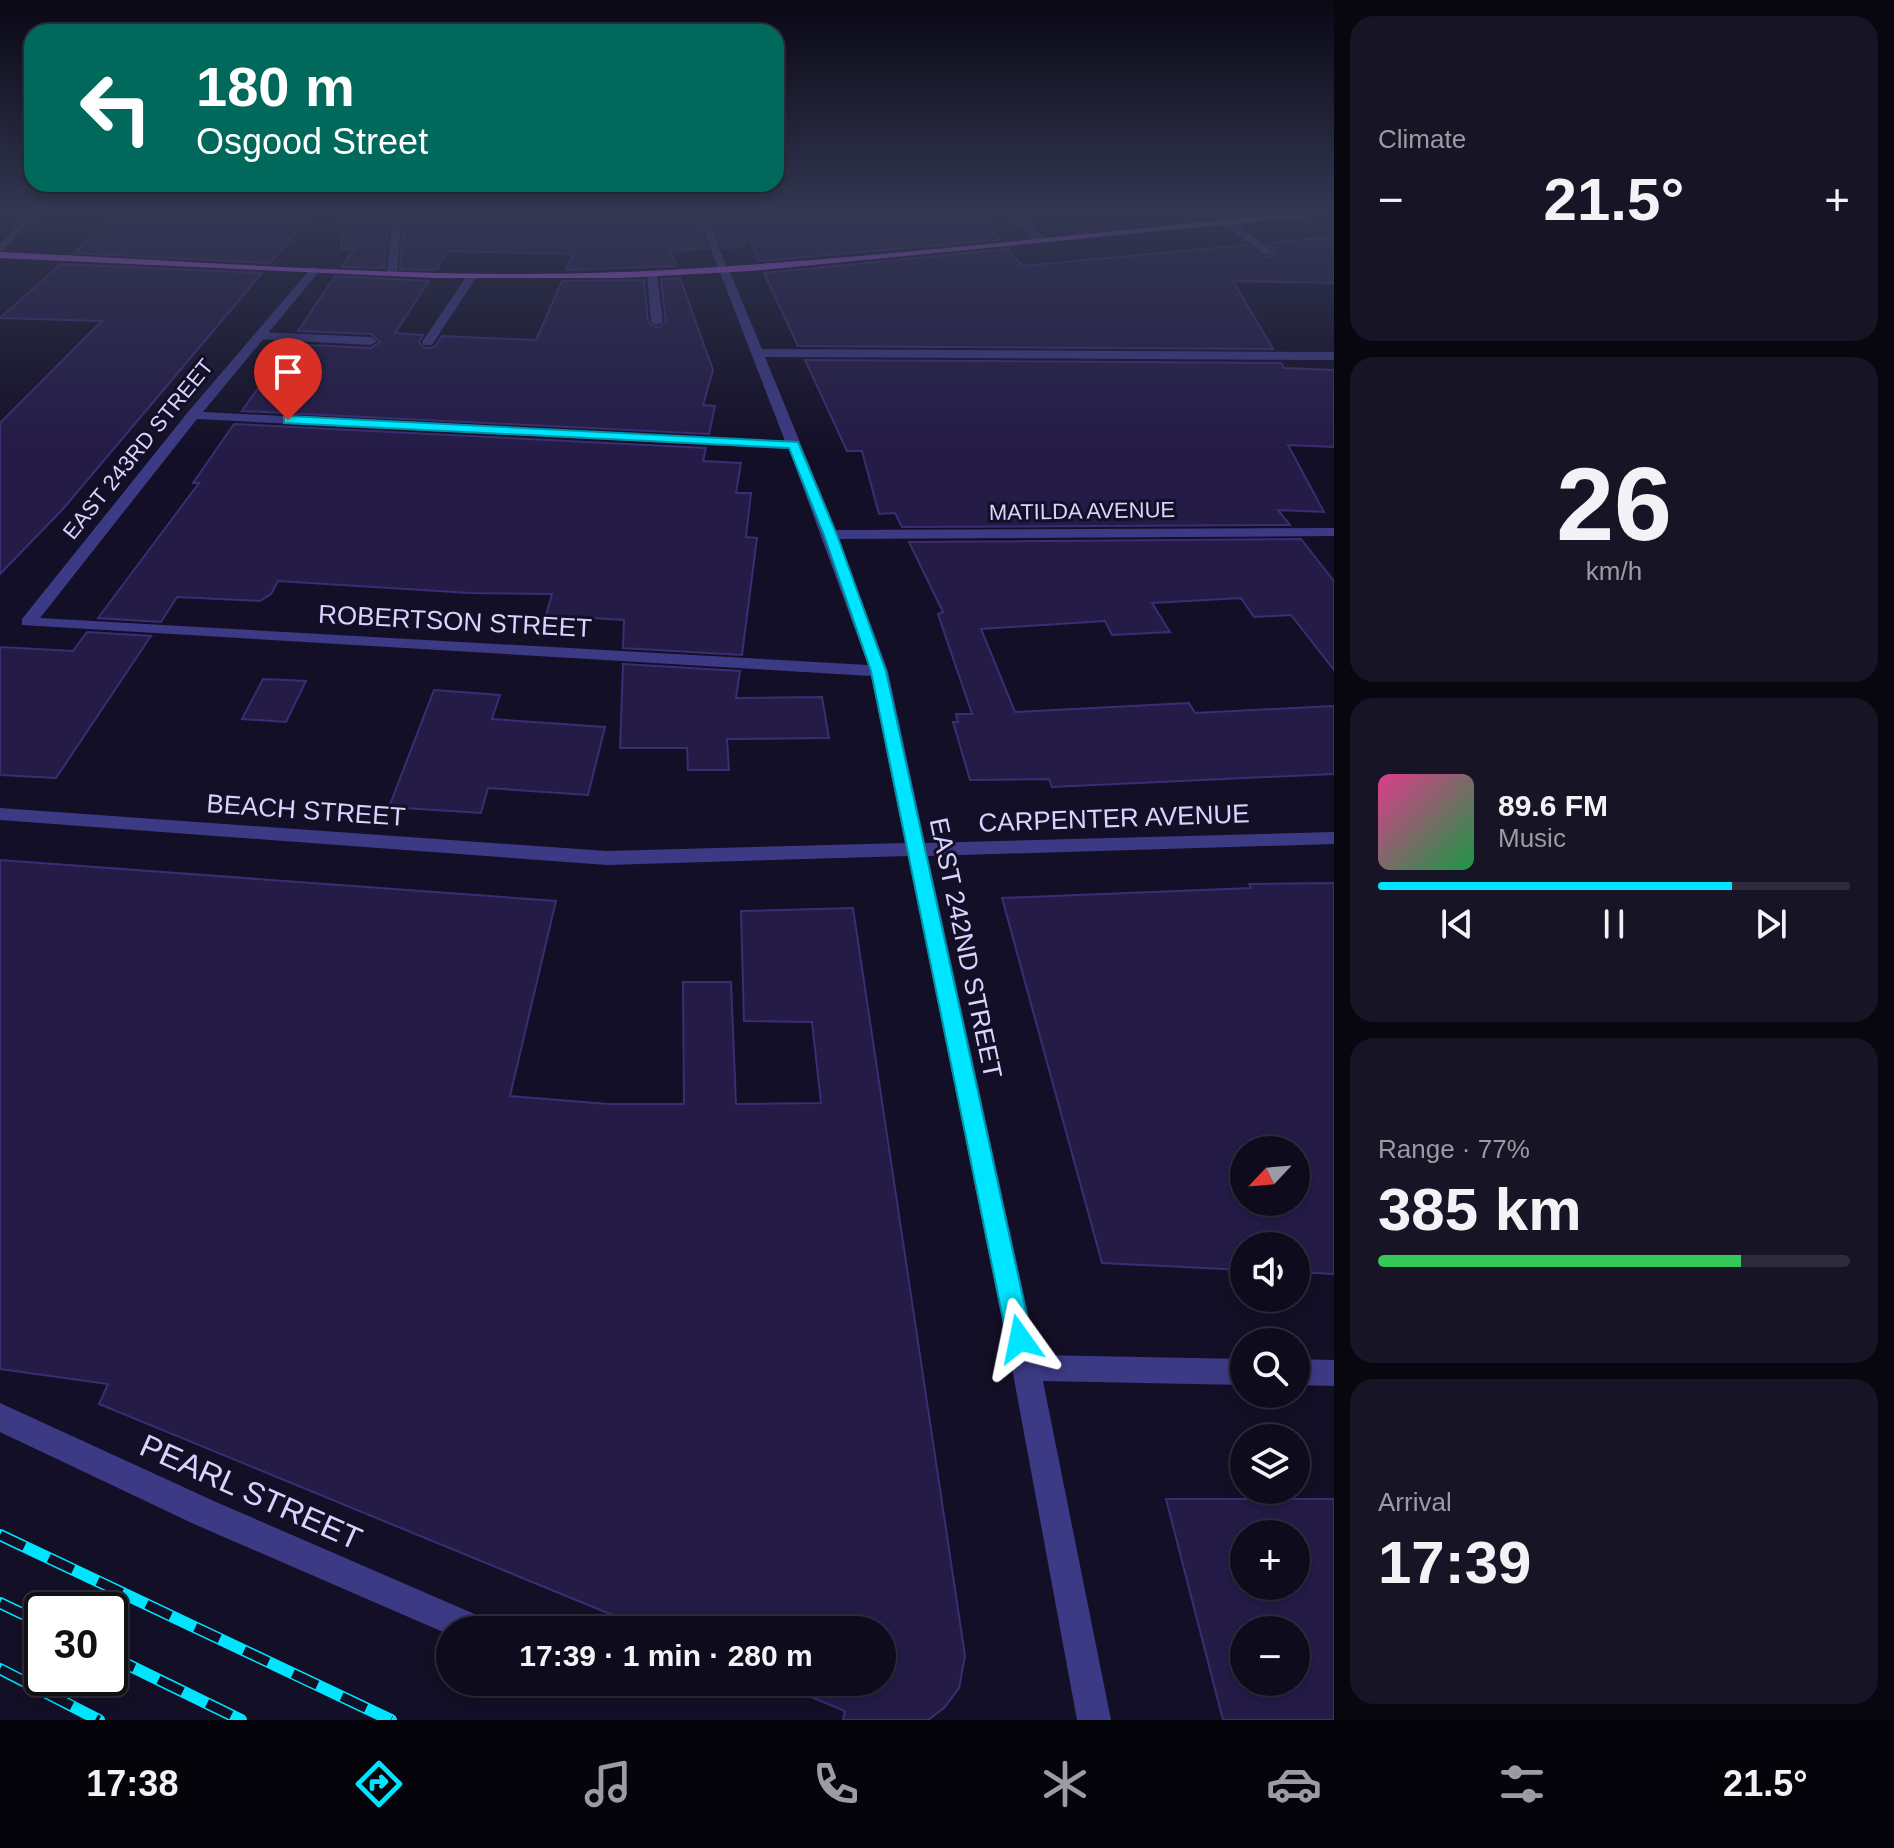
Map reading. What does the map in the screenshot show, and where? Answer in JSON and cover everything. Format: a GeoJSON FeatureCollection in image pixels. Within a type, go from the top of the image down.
{"type":"FeatureCollection","features":[{"type":"Feature","properties":{"kind":"street","name":"EAST 243RD STREET"},"geometry":{"type":"LineString","coordinates":[[28,622],[193,415],[296,292]]}},
{"type":"Feature","properties":{"kind":"street"},"geometry":{"type":"LineString","coordinates":[[428,342],[461,292]]}},
{"type":"Feature","properties":{"kind":"street"},"geometry":{"type":"LineString","coordinates":[[654,292],[657,322]]}},
{"type":"Feature","properties":{"kind":"street","name":"EAST 242ND STREET"},"geometry":{"type":"LineString","coordinates":[[733,292],[830,535],[879,671],[1026,1368],[1094,1720]]}},
{"type":"Feature","properties":{"kind":"street"},"geometry":{"type":"LineString","coordinates":[[259,336],[371,341]]}},
{"type":"Feature","properties":{"kind":"street"},"geometry":{"type":"LineString","coordinates":[[757,353],[1334,356]]}},
{"type":"Feature","properties":{"kind":"street"},"geometry":{"type":"LineString","coordinates":[[193,415],[794,445]]}},
{"type":"Feature","properties":{"kind":"street","name":"MATILDA AVENUE"},"geometry":{"type":"LineString","coordinates":[[830,535],[1334,532]]}},
{"type":"Feature","properties":{"kind":"street","name":"ROBERTSON STREET"},"geometry":{"type":"LineString","coordinates":[[28,622],[879,671]]}},
{"type":"Feature","properties":{"kind":"street","name":"BEACH STREET"},"geometry":{"type":"LineString","coordinates":[[0,814],[607,858]]}},
{"type":"Feature","properties":{"kind":"street","name":"CARPENTER AVENUE"},"geometry":{"type":"LineString","coordinates":[[607,858],[1334,838]]}},
{"type":"Feature","properties":{"kind":"street"},"geometry":{"type":"LineString","coordinates":[[1026,1368],[1230,1372]]}},
{"type":"Feature","properties":{"kind":"street"},"geometry":{"type":"LineString","coordinates":[[1310,1372],[1334,1373]]}},
{"type":"Feature","properties":{"kind":"street","name":"PEARL STREET"},"geometry":{"type":"LineString","coordinates":[[0,1417],[205,1513],[443,1616]]}},
{"type":"Feature","properties":{"kind":"building"},"geometry":{"type":"Polygon","coordinates":[[[29,292],[246,292],[63,509],[0,574],[0,423],[102,321],[0,318],[29,292]]]}},
{"type":"Feature","properties":{"kind":"building"},"geometry":{"type":"Polygon","coordinates":[[[324,292],[422,292],[395,333],[423,335],[419,342],[424,348],[435,347],[442,336],[536,340],[557,292],[645,292],[648,322],[658,328],[666,322],[663,292],[685,292],[713,370],[703,405],[715,406],[709,434],[242,411],[289,344],[371,348],[380,342],[371,334],[298,331],[324,292]]]}},
{"type":"Feature","properties":{"kind":"building"},"geometry":{"type":"Polygon","coordinates":[[[773,292],[1240,292],[1273,349],[798,346],[773,292]]]}},
{"type":"Feature","properties":{"kind":"building"},"geometry":{"type":"Polygon","coordinates":[[[805,360],[1281,363],[1284,368],[1334,370],[1334,447],[1288,445],[1324,512],[1278,510],[1290,525],[902,527],[895,513],[879,514],[862,451],[847,451],[805,360]]]}},
{"type":"Feature","properties":{"kind":"building"},"geometry":{"type":"Polygon","coordinates":[[[234,424],[706,448],[703,461],[741,463],[736,493],[751,493],[746,537],[757,538],[742,655],[623,648],[624,620],[546,615],[552,594],[470,593],[278,581],[271,594],[260,601],[177,597],[161,622],[98,618],[199,483],[193,483],[234,424]]]}},
{"type":"Feature","properties":{"kind":"building"},"geometry":{"type":"Polygon","coordinates":[[[1301,539],[1334,581],[1334,670],[1291,615],[1254,617],[1241,598],[1152,603],[1170,632],[1112,635],[1105,621],[981,629],[1015,712],[1189,703],[1195,713],[1334,706],[1334,774],[1052,787],[1049,779],[970,780],[953,722],[958,722],[956,714],[972,714],[938,614],[943,612],[909,542],[1301,539]]]}},
{"type":"Feature","properties":{"kind":"building"},"geometry":{"type":"Polygon","coordinates":[[[87,632],[151,636],[56,778],[0,775],[0,647],[73,651],[87,632]]]}},
{"type":"Feature","properties":{"kind":"building"},"geometry":{"type":"Polygon","coordinates":[[[623,664],[740,671],[736,698],[822,697],[829,738],[727,739],[729,770],[688,770],[687,748],[620,748],[623,664]]]}},
{"type":"Feature","properties":{"kind":"building"},"geometry":{"type":"Polygon","coordinates":[[[263,679],[306,681],[286,722],[242,719],[263,679]]]}},
{"type":"Feature","properties":{"kind":"building"},"geometry":{"type":"Polygon","coordinates":[[[434,690],[500,695],[492,719],[605,727],[588,795],[488,788],[481,813],[389,807],[434,690]]]}},
{"type":"Feature","properties":{"kind":"building"},"geometry":{"type":"Polygon","coordinates":[[[0,860],[556,901],[510,1096],[608,1104],[684,1104],[683,982],[731,982],[736,1104],[821,1103],[812,1022],[744,1021],[741,911],[853,908],[965,1656],[959,1688],[944,1708],[928,1720],[843,1720],[845,1711],[809,1696],[896,1696],[896,1616],[615,1616],[99,1404],[108,1384],[0,1369],[0,860]]]}},
{"type":"Feature","properties":{"kind":"building"},"geometry":{"type":"Polygon","coordinates":[[[1334,883],[1334,1274],[1310,1273],[1310,1232],[1230,1232],[1230,1269],[1102,1263],[1002,898],[1251,888],[1249,884],[1334,883]]]}},
{"type":"Feature","properties":{"kind":"building"},"geometry":{"type":"Polygon","coordinates":[[[1166,1499],[1230,1499],[1230,1504],[1310,1504],[1310,1499],[1334,1499],[1334,1720],[1223,1720],[1166,1499]]]}},
{"type":"Feature","properties":{"kind":"railway"},"geometry":{"type":"LineString","coordinates":[[0,1535],[391,1720]]}},
{"type":"Feature","properties":{"kind":"railway"},"geometry":{"type":"LineString","coordinates":[[0,1603],[24,1614]]}},
{"type":"Feature","properties":{"kind":"railway"},"geometry":{"type":"LineString","coordinates":[[128,1665],[241,1720]]}},
{"type":"Feature","properties":{"kind":"railway"},"geometry":{"type":"LineString","coordinates":[[0,1669],[99,1720]]}},
{"type":"Feature","properties":{"kind":"route"},"geometry":{"type":"LineString","coordinates":[[288,420],[794,445],[879,671],[1020,1339]]}}]}
